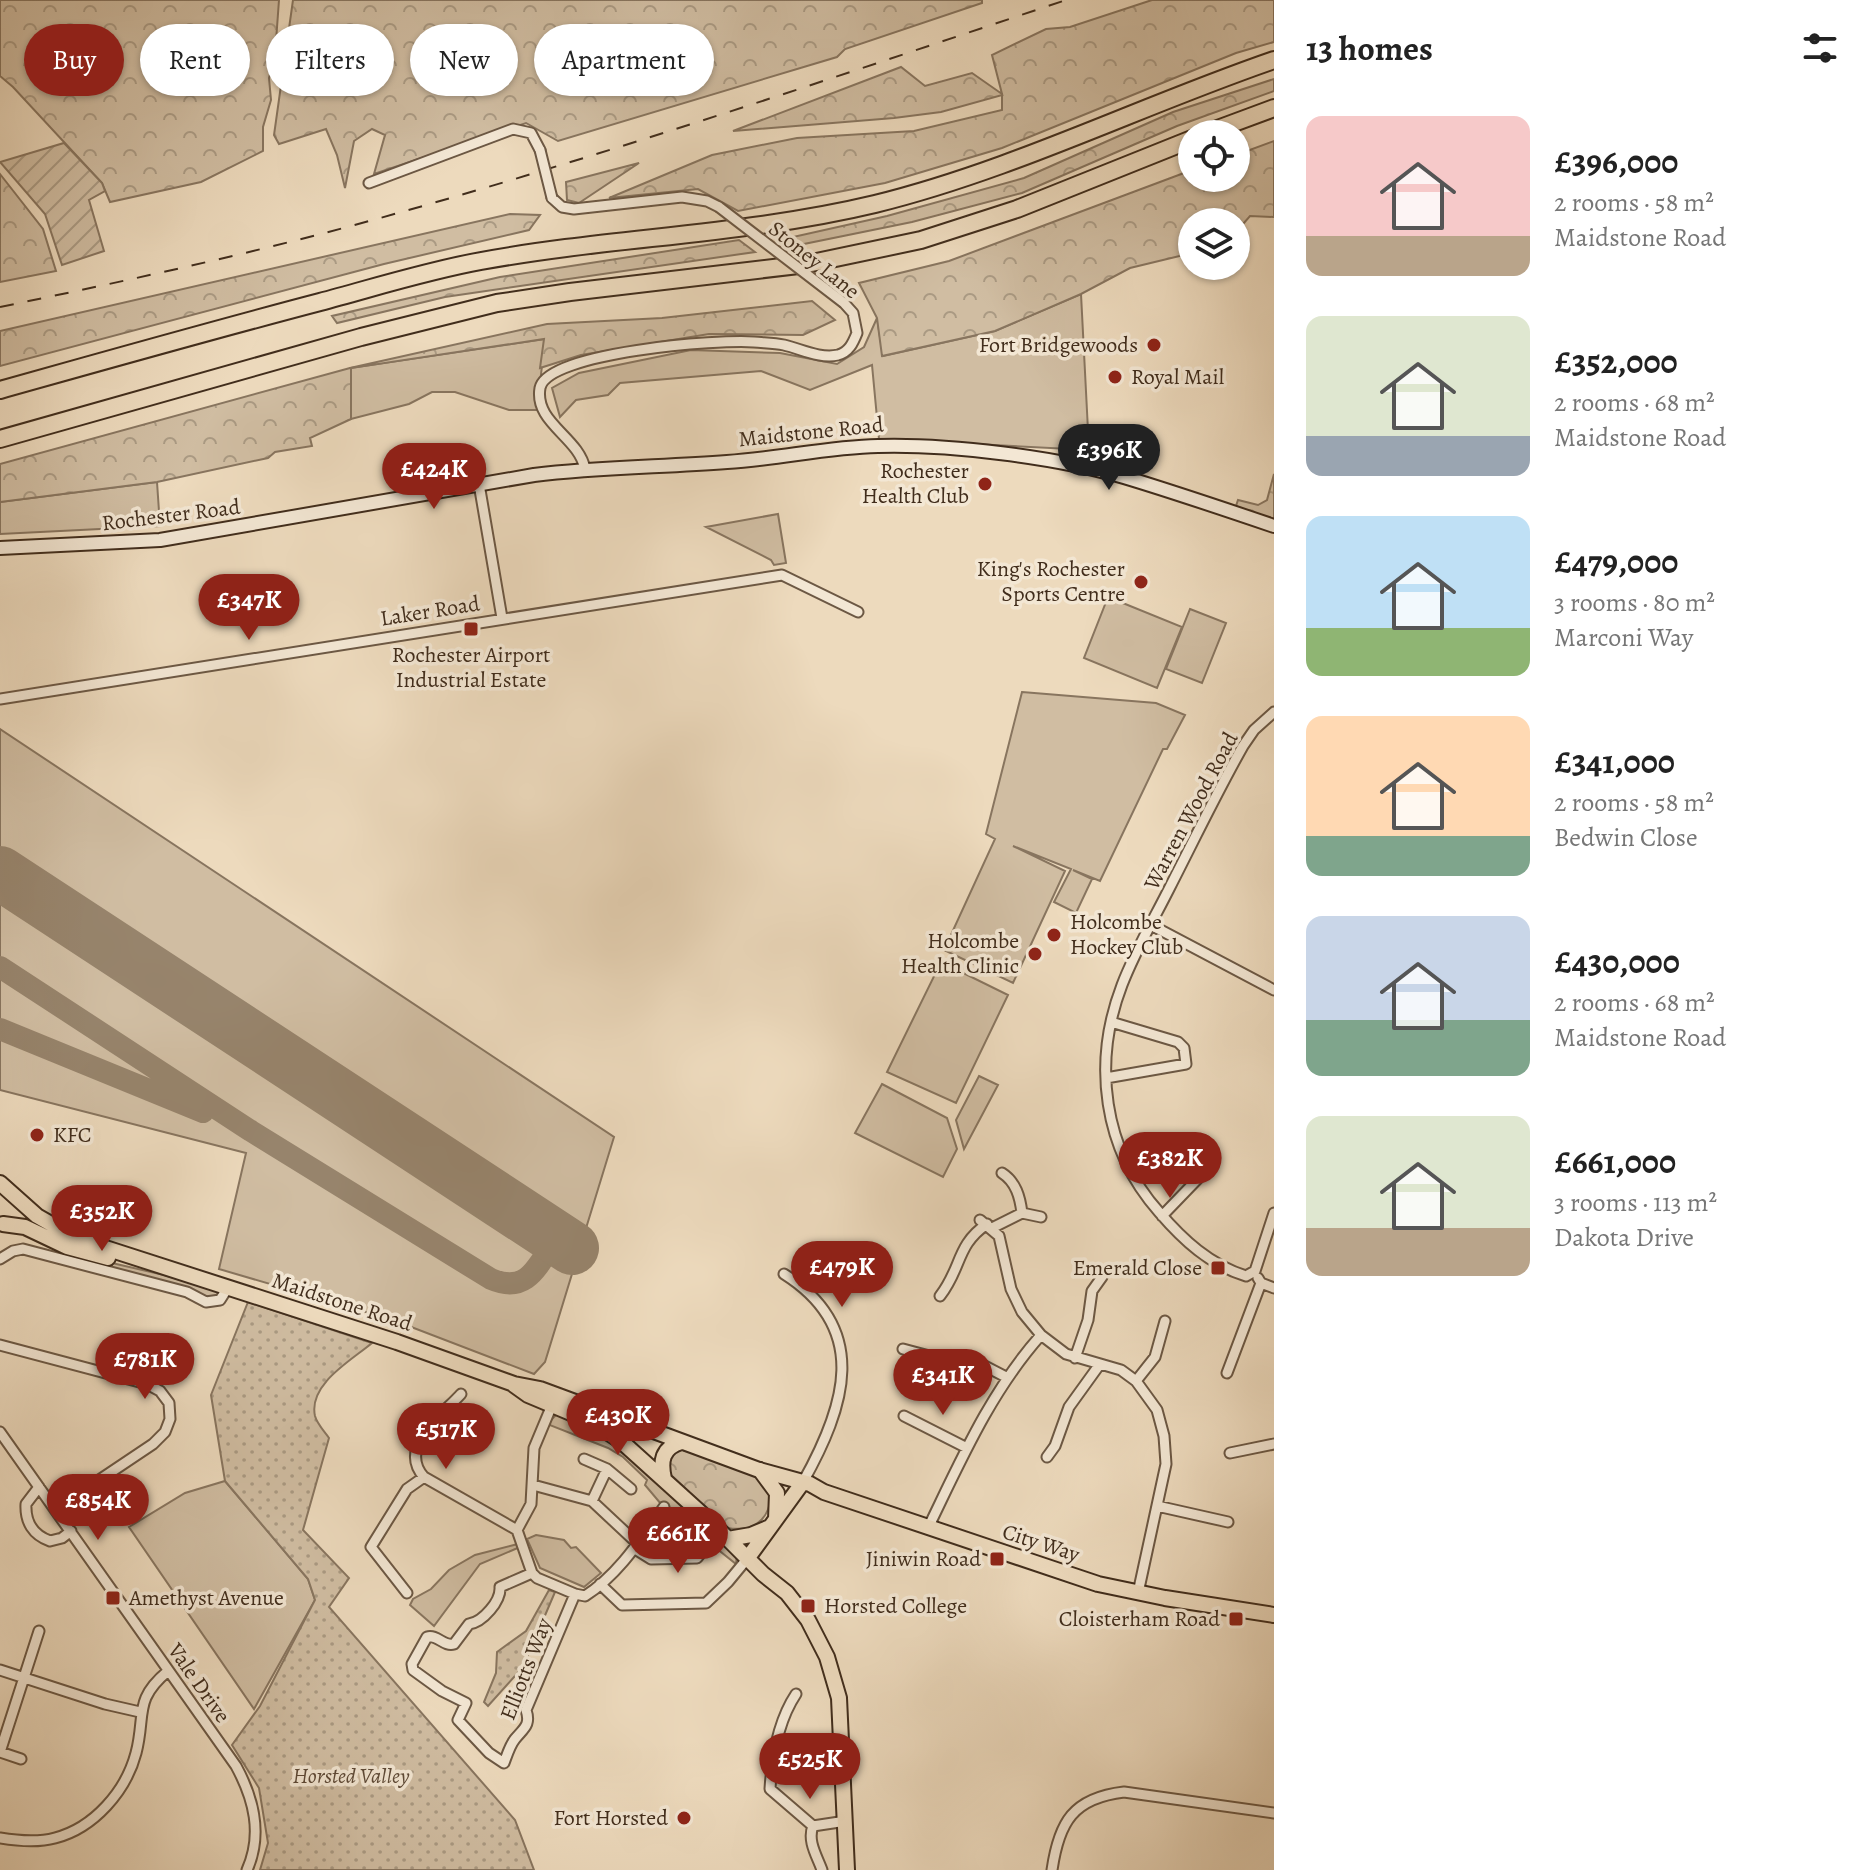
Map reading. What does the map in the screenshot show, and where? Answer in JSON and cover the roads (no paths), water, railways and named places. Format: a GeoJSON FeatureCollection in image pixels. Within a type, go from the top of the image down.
{"type":"FeatureCollection","features":[{"type":"Feature","properties":{"kind":"highway"},"geometry":{"type":"LineString","coordinates":[[0,390],[256,318],[477,261],[790,220],[871,205],[1023,158],[1274,60]]}},
{"type":"Feature","properties":{"kind":"highway"},"geometry":{"type":"LineString","coordinates":[[1242,120],[1274,108]]}},
{"type":"Feature","properties":{"kind":"highway"},"geometry":{"type":"LineString","coordinates":[[0,439],[347,341],[497,303],[807,264],[921,240],[1017,209],[1178,145]]}},
{"type":"Feature","properties":{"kind":"main road","name":"Maidstone Road"},"geometry":{"type":"LineString","coordinates":[[345,508],[585,469],[725,463],[831,448],[912,446],[1028,459],[1111,474],[1274,526]]}},
{"type":"Feature","properties":{"kind":"main road","name":"Rochester Road"},"geometry":{"type":"LineString","coordinates":[[0,548],[160,540],[345,508]]}},
{"type":"Feature","properties":{"kind":"main road","name":"Maidstone Road"},"geometry":{"type":"LineString","coordinates":[[5,1188],[31,1212],[60,1230],[93,1244],[397,1342],[514,1384],[540,1389],[759,1470],[803,1482]]}},
{"type":"Feature","properties":{"kind":"main road"},"geometry":{"type":"LineString","coordinates":[[1,1224],[13,1208],[5,1188]]}},
{"type":"Feature","properties":{"kind":"main road","name":"Maidstone Road"},"geometry":{"type":"LineString","coordinates":[[1,1224],[28,1228],[82,1252],[145,1266],[156,1265]]}},
{"type":"Feature","properties":{"kind":"main road","name":"Maidstone Road"},"geometry":{"type":"LineString","coordinates":[[514,1384],[528,1395],[585,1418],[609,1432],[787,1593],[808,1620],[831,1668],[839,1698],[847,1870]]}},
{"type":"Feature","properties":{"kind":"main road"},"geometry":{"type":"LineString","coordinates":[[664,1479],[663,1456],[681,1442]]}},
{"type":"Feature","properties":{"kind":"main road"},"geometry":{"type":"LineString","coordinates":[[759,1470],[777,1493],[761,1555],[770,1577]]}},
{"type":"Feature","properties":{"kind":"main road"},"geometry":{"type":"LineString","coordinates":[[747,1559],[803,1482]]}},
{"type":"Feature","properties":{"kind":"main road","name":"City Way"},"geometry":{"type":"LineString","coordinates":[[803,1482],[824,1492],[1063,1574],[1138,1593],[1274,1615]]}},
{"type":"Feature","properties":{"kind":"main road"},"geometry":{"type":"LineString","coordinates":[[790,1503],[824,1492]]}},
{"type":"Feature","properties":{"kind":"main road"},"geometry":{"type":"LineString","coordinates":[[728,1539],[742,1538],[770,1528]]}},
{"type":"Feature","properties":{"kind":"street","name":"Stoney Lane"},"geometry":{"type":"LineString","coordinates":[[369,183],[513,129],[531,133],[540,150],[552,198],[562,207],[574,209],[682,197],[707,201],[719,207],[853,313],[857,333],[847,350],[837,355],[784,345],[702,341],[618,353],[549,375],[541,385],[540,397],[548,421],[576,446],[585,469]]}},
{"type":"Feature","properties":{"kind":"street"},"geometry":{"type":"LineString","coordinates":[[479,484],[502,618]]}},
{"type":"Feature","properties":{"kind":"street","name":"Laker Road"},"geometry":{"type":"LineString","coordinates":[[0,699],[782,575],[858,612]]}},
{"type":"Feature","properties":{"kind":"street","name":"Warren Wood Road"},"geometry":{"type":"LineString","coordinates":[[1255,1271],[1246,1276],[1203,1255],[1180,1237],[1143,1194],[1113,1133],[1106,1078],[1111,1022],[1122,985],[1243,746],[1254,730],[1274,712]]}},
{"type":"Feature","properties":{"kind":"street"},"geometry":{"type":"LineString","coordinates":[[1151,925],[1274,990]]}},
{"type":"Feature","properties":{"kind":"street"},"geometry":{"type":"LineString","coordinates":[[1106,1078],[1186,1064],[1184,1048],[1178,1042],[1111,1022]]}},
{"type":"Feature","properties":{"kind":"street"},"geometry":{"type":"LineString","coordinates":[[1129,1168],[1200,1142],[1205,1141],[1209,1145],[1214,1162],[1162,1216]]}},
{"type":"Feature","properties":{"kind":"street"},"geometry":{"type":"LineString","coordinates":[[1002,1173],[1010,1178],[1017,1190],[1022,1213]]}},
{"type":"Feature","properties":{"kind":"street"},"geometry":{"type":"LineString","coordinates":[[940,1296],[952,1281],[972,1234],[986,1224],[1022,1213],[1041,1217]]}},
{"type":"Feature","properties":{"kind":"street"},"geometry":{"type":"LineString","coordinates":[[1274,1213],[1255,1271],[1261,1283],[1274,1288]]}},
{"type":"Feature","properties":{"kind":"street"},"geometry":{"type":"LineString","coordinates":[[986,1224],[1002,1245],[1011,1289],[1022,1312],[1041,1335],[1060,1351],[1075,1358],[1121,1370],[1136,1381],[1157,1410],[1164,1436],[1166,1464],[1138,1593]]}},
{"type":"Feature","properties":{"kind":"street"},"geometry":{"type":"LineString","coordinates":[[0,1259],[23,1249],[187,1292],[209,1303],[220,1300],[227,1289]]}},
{"type":"Feature","properties":{"kind":"street"},"geometry":{"type":"LineString","coordinates":[[784,1274],[808,1292],[829,1318],[842,1362],[843,1377],[837,1407],[803,1482]]}},
{"type":"Feature","properties":{"kind":"street"},"geometry":{"type":"LineString","coordinates":[[1075,1358],[1088,1320],[1092,1291],[1102,1277]]}},
{"type":"Feature","properties":{"kind":"street"},"geometry":{"type":"LineString","coordinates":[[1227,1373],[1261,1283]]}},
{"type":"Feature","properties":{"kind":"street"},"geometry":{"type":"LineString","coordinates":[[1136,1381],[1155,1357],[1165,1321]]}},
{"type":"Feature","properties":{"kind":"street"},"geometry":{"type":"LineString","coordinates":[[928,1528],[1006,1377],[1041,1335]]}},
{"type":"Feature","properties":{"kind":"street"},"geometry":{"type":"LineString","coordinates":[[0,1345],[147,1384],[160,1391],[169,1403],[169,1425],[157,1441],[56,1509]]}},
{"type":"Feature","properties":{"kind":"street"},"geometry":{"type":"LineString","coordinates":[[903,1349],[933,1357],[979,1363],[1006,1377]]}},
{"type":"Feature","properties":{"kind":"street"},"geometry":{"type":"LineString","coordinates":[[1047,1457],[1055,1446],[1069,1407],[1100,1364]]}},
{"type":"Feature","properties":{"kind":"street"},"geometry":{"type":"LineString","coordinates":[[461,1394],[416,1447],[413,1459],[417,1470],[424,1477],[517,1530],[534,1577],[586,1596],[636,1547],[664,1507]]}},
{"type":"Feature","properties":{"kind":"street"},"geometry":{"type":"LineString","coordinates":[[517,1530],[531,1504],[534,1448],[552,1405]]}},
{"type":"Feature","properties":{"kind":"street"},"geometry":{"type":"LineString","coordinates":[[904,1416],[967,1448]]}},
{"type":"Feature","properties":{"kind":"street","name":"Vale Drive"},"geometry":{"type":"LineString","coordinates":[[0,1432],[236,1766],[251,1794],[256,1831],[253,1857],[247,1870]]}},
{"type":"Feature","properties":{"kind":"street"},"geometry":{"type":"LineString","coordinates":[[1230,1453],[1274,1444]]}},
{"type":"Feature","properties":{"kind":"street"},"geometry":{"type":"LineString","coordinates":[[584,1459],[607,1469],[631,1489]]}},
{"type":"Feature","properties":{"kind":"street"},"geometry":{"type":"LineString","coordinates":[[592,1501],[607,1469]]}},
{"type":"Feature","properties":{"kind":"street"},"geometry":{"type":"LineString","coordinates":[[407,1593],[371,1547],[407,1489],[424,1477]]}},
{"type":"Feature","properties":{"kind":"street"},"geometry":{"type":"LineString","coordinates":[[533,1485],[592,1501],[651,1559],[697,1558],[709,1543]]}},
{"type":"Feature","properties":{"kind":"street"},"geometry":{"type":"LineString","coordinates":[[39,1487],[26,1504],[26,1519],[35,1533],[50,1541],[62,1538],[71,1531]]}},
{"type":"Feature","properties":{"kind":"street"},"geometry":{"type":"LineString","coordinates":[[1157,1506],[1228,1522]]}},
{"type":"Feature","properties":{"kind":"street"},"geometry":{"type":"LineString","coordinates":[[600,1584],[622,1605],[706,1603],[747,1559]]}},
{"type":"Feature","properties":{"kind":"street","name":"Elliotts Way"},"geometry":{"type":"LineString","coordinates":[[532,1573],[500,1587],[499,1597],[479,1622],[470,1624],[454,1644],[427,1637],[411,1667],[442,1691],[466,1703],[458,1720],[491,1755],[504,1763],[513,1741],[527,1725],[529,1718],[526,1710],[575,1594]]}},
{"type":"Feature","properties":{"kind":"street"},"geometry":{"type":"LineString","coordinates":[[21,1759],[0,1752],[39,1631]]}},
{"type":"Feature","properties":{"kind":"street"},"geometry":{"type":"LineString","coordinates":[[0,1670],[113,1707],[140,1712]]}},
{"type":"Feature","properties":{"kind":"street"},"geometry":{"type":"LineString","coordinates":[[0,1838],[25,1841],[54,1838],[72,1832],[104,1809],[127,1777],[135,1757],[140,1712],[148,1691],[168,1671]]}},
{"type":"Feature","properties":{"kind":"street"},"geometry":{"type":"LineString","coordinates":[[796,1694],[789,1705],[772,1760],[770,1789],[813,1826],[846,1821]]}},
{"type":"Feature","properties":{"kind":"street"},"geometry":{"type":"LineString","coordinates":[[1052,1870],[1061,1828],[1079,1805],[1103,1795],[1124,1792],[1274,1813]]}},
{"type":"Feature","properties":{"kind":"street"},"geometry":{"type":"LineString","coordinates":[[813,1826],[811,1843],[822,1870]]}},
{"type":"Feature","properties":{"kind":"railway"},"geometry":{"type":"LineString","coordinates":[[0,307],[204,263],[405,211],[654,136],[1066,0]]}},
{"type":"Feature","properties":{"kind":"place","name":"Fort Bridgewoods"},"geometry":{"type":"Point","coordinates":[1154,345]}},
{"type":"Feature","properties":{"kind":"place","name":"Royal Mail"},"geometry":{"type":"Point","coordinates":[1115,377]}},
{"type":"Feature","properties":{"kind":"place","name":"Rochester Health Club"},"geometry":{"type":"Point","coordinates":[985,484]}},
{"type":"Feature","properties":{"kind":"place","name":"King's Rochester Sports Centre"},"geometry":{"type":"Point","coordinates":[1141,582]}},
{"type":"Feature","properties":{"kind":"place","name":"Rochester Airport Industrial Estate"},"geometry":{"type":"Point","coordinates":[471,629]}},
{"type":"Feature","properties":{"kind":"place","name":"Holcombe Hockey Club"},"geometry":{"type":"Point","coordinates":[1054,935]}},
{"type":"Feature","properties":{"kind":"place","name":"Holcombe Health Clinic"},"geometry":{"type":"Point","coordinates":[1035,954]}},
{"type":"Feature","properties":{"kind":"place","name":"KFC"},"geometry":{"type":"Point","coordinates":[37,1135]}},
{"type":"Feature","properties":{"kind":"place","name":"Emerald Close"},"geometry":{"type":"Point","coordinates":[1218,1268]}},
{"type":"Feature","properties":{"kind":"place","name":"Jiniwin Road"},"geometry":{"type":"Point","coordinates":[997,1559]}},
{"type":"Feature","properties":{"kind":"place","name":"Amethyst Avenue"},"geometry":{"type":"Point","coordinates":[113,1598]}},
{"type":"Feature","properties":{"kind":"place","name":"Horsted College"},"geometry":{"type":"Point","coordinates":[808,1606]}},
{"type":"Feature","properties":{"kind":"place","name":"Cloisterham Road"},"geometry":{"type":"Point","coordinates":[1236,1619]}},
{"type":"Feature","properties":{"kind":"place","name":"Fort Horsted"},"geometry":{"type":"Point","coordinates":[684,1818]}},
{"type":"Feature","properties":{"kind":"park label","name":"Horsted Valley"},"geometry":{"type":"Point","coordinates":[351,1776]}}]}
